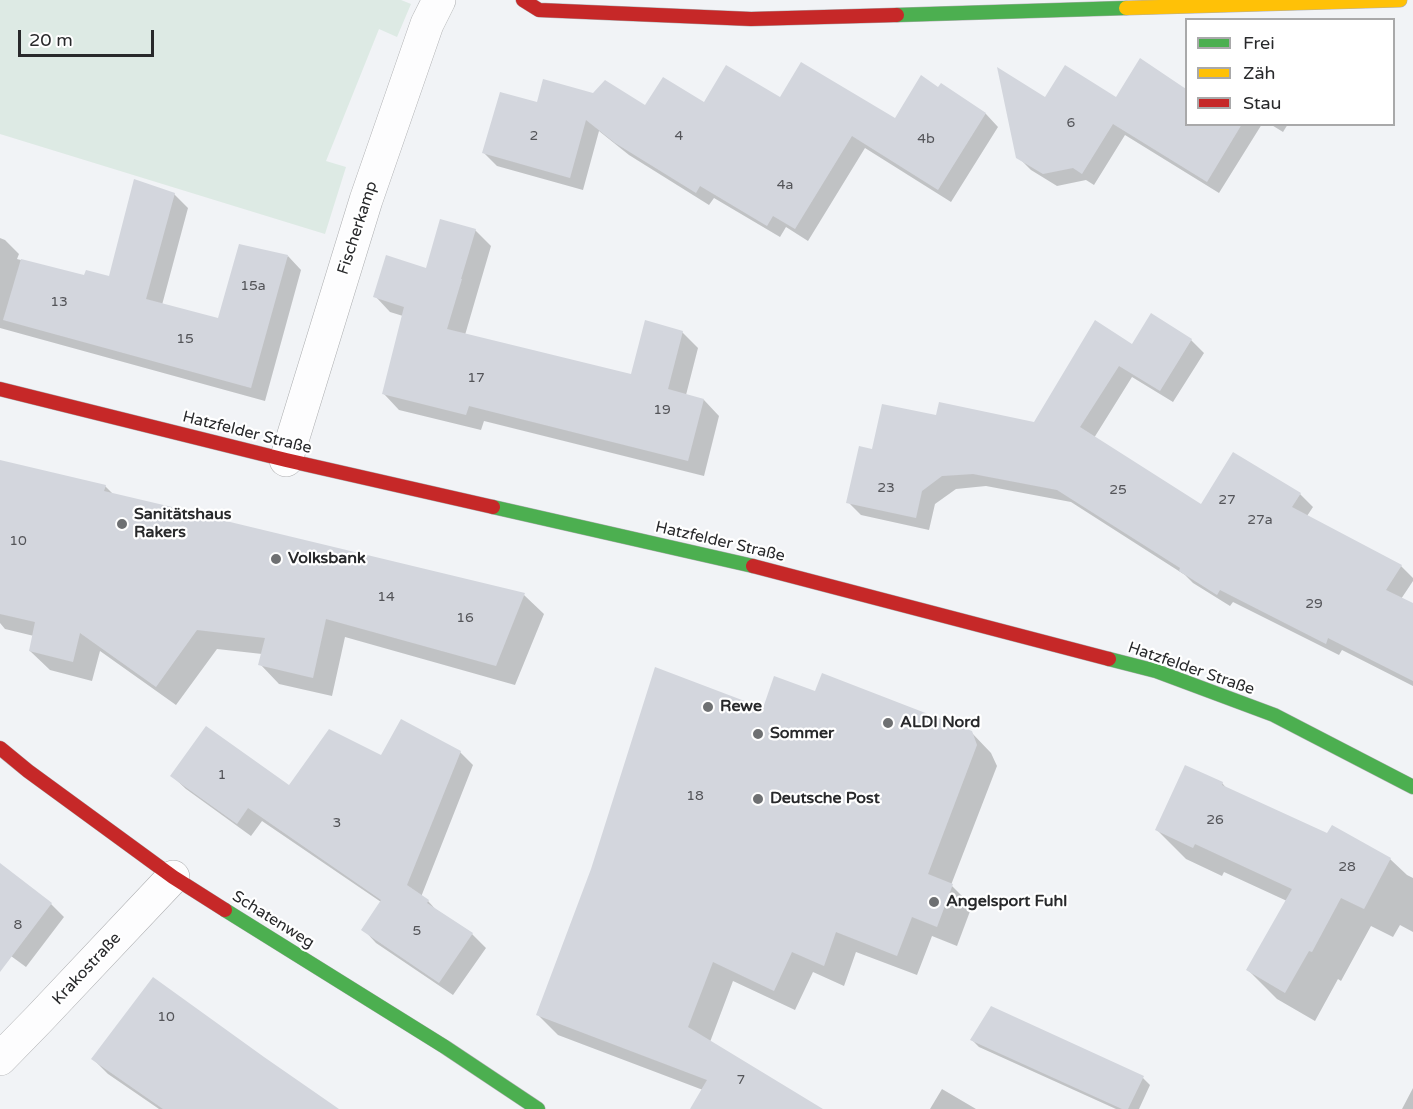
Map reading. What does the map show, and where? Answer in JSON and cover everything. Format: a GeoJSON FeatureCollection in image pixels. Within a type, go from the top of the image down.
{"type":"FeatureCollection","features":[{"type":"Feature","properties":{"kind":"street","name":"Fischerkamp"},"geometry":{"type":"LineString","coordinates":[[286,460],[366,200],[427,24],[439,0]]}},
{"type":"Feature","properties":{"kind":"street"},"geometry":{"type":"LineString","coordinates":[[523,0],[539,10],[751,19],[1400,0]]}},
{"type":"Feature","properties":{"kind":"street","name":"Hatzfelder Straße"},"geometry":{"type":"LineString","coordinates":[[0,389],[286,460],[735,561],[1156,671],[1274,715],[1413,787]]}},
{"type":"Feature","properties":{"kind":"street","name":"Schatenweg"},"geometry":{"type":"LineString","coordinates":[[0,748],[173,877],[445,1047],[538,1109]]}},
{"type":"Feature","properties":{"kind":"street","name":"Krakostraße"},"geometry":{"type":"LineString","coordinates":[[0,1059],[173,877]]}},
{"type":"Feature","properties":{"kind":"shaded area"},"geometry":{"type":"Polygon","coordinates":[[[0,0],[401,0],[411,4],[397,37],[379,29],[326,161],[346,167],[325,234],[0,134],[0,0]]]}},
{"type":"Feature","properties":{"kind":"building"},"geometry":{"type":"Polygon","coordinates":[[[1140,58],[1185,88],[1185,126],[1241,126],[1207,182],[1113,124],[1082,174],[1073,168],[1043,174],[1016,158],[997,67],[1045,97],[1065,65],[1116,97],[1140,58]]]}},
{"type":"Feature","properties":{"kind":"building"},"geometry":{"type":"Polygon","coordinates":[[[801,62],[895,118],[921,75],[938,87],[941,83],[986,113],[938,190],[852,136],[795,229],[773,216],[767,226],[700,186],[696,193],[615,143],[586,120],[570,178],[482,153],[500,92],[537,102],[543,79],[593,93],[605,80],[645,105],[663,77],[704,102],[726,65],[780,97],[801,62]]]}},
{"type":"Feature","properties":{"kind":"building"},"geometry":{"type":"Polygon","coordinates":[[[134,179],[175,193],[146,299],[218,318],[239,244],[288,255],[251,388],[3,320],[21,259],[84,275],[86,270],[109,276],[134,179]]]}},
{"type":"Feature","properties":{"kind":"building"},"geometry":{"type":"Polygon","coordinates":[[[440,219],[476,229],[447,329],[631,374],[645,320],[683,331],[668,389],[704,399],[688,461],[469,406],[466,415],[382,394],[404,307],[373,297],[386,255],[426,268],[440,219]]]}},
{"type":"Feature","properties":{"kind":"building"},"geometry":{"type":"Polygon","coordinates":[[[1151,313],[1192,339],[1160,391],[1119,366],[1080,427],[1201,504],[1233,452],[1301,493],[1292,507],[1402,565],[1386,590],[1413,603],[1413,681],[1328,638],[1326,644],[1220,590],[1217,595],[1179,571],[1180,568],[1057,490],[973,474],[942,476],[922,491],[916,518],[846,503],[859,446],[872,449],[882,404],[936,415],[939,402],[1034,422],[1095,320],[1132,344],[1151,313]]]}},
{"type":"Feature","properties":{"kind":"building"},"geometry":{"type":"Polygon","coordinates":[[[0,460],[106,485],[104,491],[525,593],[496,666],[326,619],[313,678],[258,665],[265,638],[197,630],[156,687],[80,633],[73,662],[29,651],[35,622],[0,614],[0,460]]]}},
{"type":"Feature","properties":{"kind":"building"},"geometry":{"type":"Polygon","coordinates":[[[655,667],[763,708],[774,676],[815,691],[822,673],[972,731],[977,745],[928,874],[953,884],[937,927],[912,917],[897,956],[836,932],[824,966],[792,952],[774,991],[713,962],[688,1027],[823,1109],[690,1109],[707,1080],[536,1015],[591,869],[655,667]]]}},
{"type":"Feature","properties":{"kind":"building"},"geometry":{"type":"Polygon","coordinates":[[[401,719],[461,751],[407,885],[429,900],[427,903],[473,933],[439,983],[361,930],[381,900],[248,808],[237,824],[170,776],[206,726],[289,785],[329,729],[381,755],[401,719]]]}},
{"type":"Feature","properties":{"kind":"building"},"geometry":{"type":"Polygon","coordinates":[[[1185,765],[1223,782],[1222,785],[1327,833],[1332,825],[1391,858],[1364,909],[1341,898],[1312,952],[1309,951],[1285,993],[1246,970],[1292,889],[1195,844],[1193,848],[1155,830],[1185,765]]]}},
{"type":"Feature","properties":{"kind":"building"},"geometry":{"type":"Polygon","coordinates":[[[0,863],[52,903],[0,972],[0,863]]]}},
{"type":"Feature","properties":{"kind":"building"},"geometry":{"type":"Polygon","coordinates":[[[153,977],[339,1109],[163,1109],[91,1059],[153,977]]]}},
{"type":"Feature","properties":{"kind":"building"},"geometry":{"type":"Polygon","coordinates":[[[991,1006],[1144,1076],[1128,1109],[1122,1109],[970,1040],[991,1006]]]}},
{"type":"Feature","properties":{"kind":"traffic: fast"},"geometry":{"type":"LineString","coordinates":[[897,15],[1126,8]]}},
{"type":"Feature","properties":{"kind":"traffic: fast"},"geometry":{"type":"LineString","coordinates":[[493,507],[753,566]]}},
{"type":"Feature","properties":{"kind":"traffic: fast"},"geometry":{"type":"LineString","coordinates":[[1109,659],[1156,671],[1274,715],[1413,787]]}},
{"type":"Feature","properties":{"kind":"traffic: fast"},"geometry":{"type":"LineString","coordinates":[[225,910],[445,1047],[538,1109]]}},
{"type":"Feature","properties":{"kind":"traffic: slow"},"geometry":{"type":"LineString","coordinates":[[1126,8],[1400,0]]}},
{"type":"Feature","properties":{"kind":"traffic: jam"},"geometry":{"type":"LineString","coordinates":[[523,0],[539,10],[751,19],[897,15]]}},
{"type":"Feature","properties":{"kind":"traffic: jam"},"geometry":{"type":"LineString","coordinates":[[0,389],[286,460],[493,507]]}},
{"type":"Feature","properties":{"kind":"traffic: jam"},"geometry":{"type":"LineString","coordinates":[[753,566],[1109,659]]}},
{"type":"Feature","properties":{"kind":"traffic: jam"},"geometry":{"type":"LineString","coordinates":[[0,748],[173,877],[225,910]]}},
{"type":"Feature","properties":{"kind":"place","name":"Sanitätshaus Rakers"},"geometry":{"type":"Point","coordinates":[122,524]}},
{"type":"Feature","properties":{"kind":"place","name":"Volksbank"},"geometry":{"type":"Point","coordinates":[276,559]}},
{"type":"Feature","properties":{"kind":"place","name":"Rewe"},"geometry":{"type":"Point","coordinates":[708,707]}},
{"type":"Feature","properties":{"kind":"place","name":"ALDI Nord"},"geometry":{"type":"Point","coordinates":[888,723]}},
{"type":"Feature","properties":{"kind":"place","name":"Sommer"},"geometry":{"type":"Point","coordinates":[758,734]}},
{"type":"Feature","properties":{"kind":"place","name":"Deutsche Post"},"geometry":{"type":"Point","coordinates":[758,799]}},
{"type":"Feature","properties":{"kind":"place","name":"Angelsport Fuhl"},"geometry":{"type":"Point","coordinates":[934,902]}}]}
